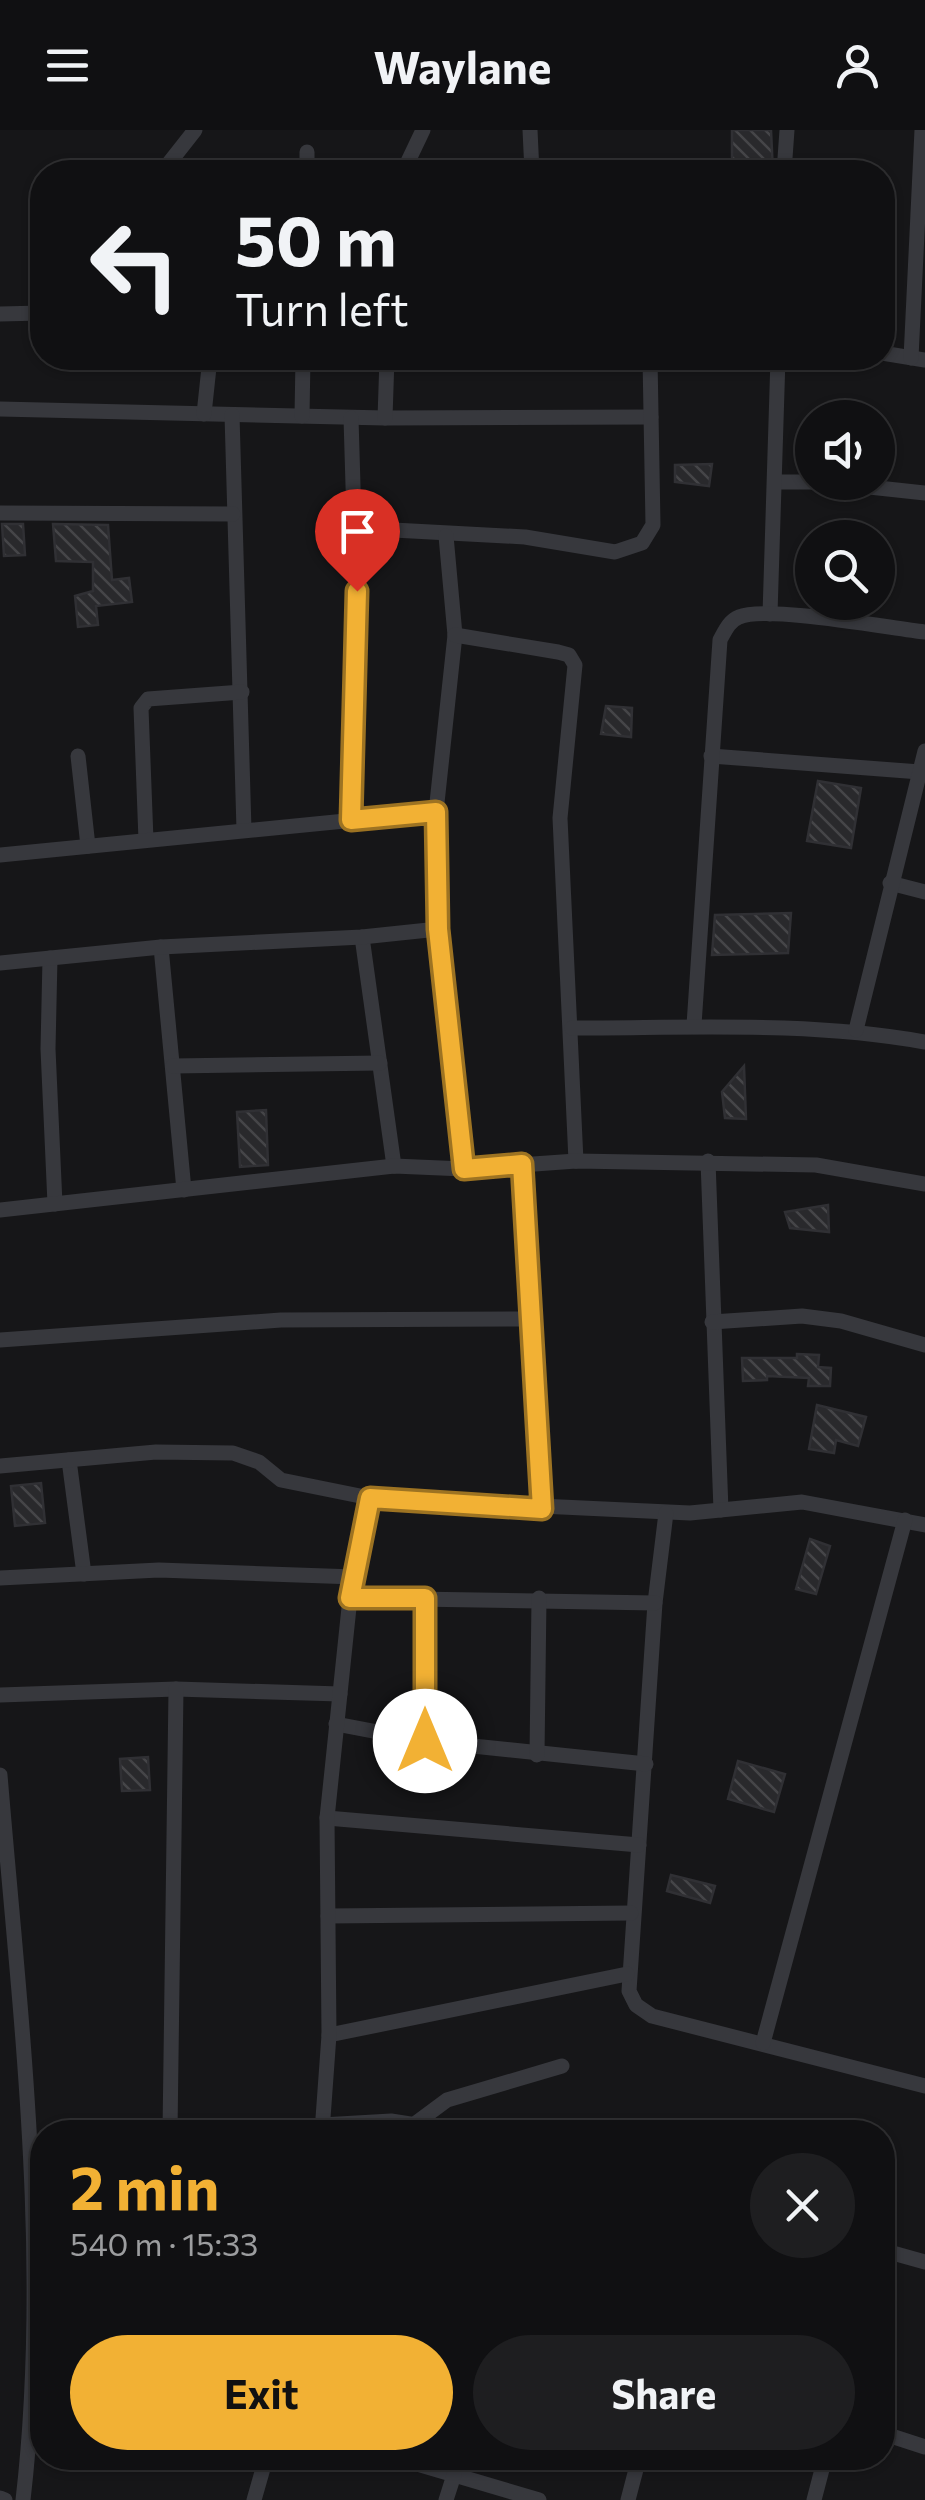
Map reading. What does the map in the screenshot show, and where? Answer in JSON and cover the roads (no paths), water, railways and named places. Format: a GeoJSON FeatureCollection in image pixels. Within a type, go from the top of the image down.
{"type":"FeatureCollection","features":[{"type":"Feature","properties":{"kind":"street"},"geometry":{"type":"LineString","coordinates":[[172,160],[196,130]]}},
{"type":"Feature","properties":{"kind":"street"},"geometry":{"type":"LineString","coordinates":[[409,160],[424,130]]}},
{"type":"Feature","properties":{"kind":"street"},"geometry":{"type":"LineString","coordinates":[[530,130],[531,160]]}},
{"type":"Feature","properties":{"kind":"street"},"geometry":{"type":"LineString","coordinates":[[785,160],[787,130]]}},
{"type":"Feature","properties":{"kind":"street"},"geometry":{"type":"LineString","coordinates":[[918,359],[922,130]]}},
{"type":"Feature","properties":{"kind":"street"},"geometry":{"type":"LineString","coordinates":[[308,152],[308,160]]}},
{"type":"Feature","properties":{"kind":"street"},"geometry":{"type":"LineString","coordinates":[[0,314],[30,313]]}},
{"type":"Feature","properties":{"kind":"street"},"geometry":{"type":"LineString","coordinates":[[204,414],[209,370]]}},
{"type":"Feature","properties":{"kind":"street"},"geometry":{"type":"LineString","coordinates":[[302,416],[303,370]]}},
{"type":"Feature","properties":{"kind":"street"},"geometry":{"type":"LineString","coordinates":[[385,418],[386,370]]}},
{"type":"Feature","properties":{"kind":"street"},"geometry":{"type":"LineString","coordinates":[[356,528],[446,536],[525,537],[614,552],[642,543],[653,525],[650,370]]}},
{"type":"Feature","properties":{"kind":"street"},"geometry":{"type":"LineString","coordinates":[[770,614],[778,370]]}},
{"type":"Feature","properties":{"kind":"street"},"geometry":{"type":"LineString","coordinates":[[0,409],[351,418],[651,416]]}},
{"type":"Feature","properties":{"kind":"street"},"geometry":{"type":"LineString","coordinates":[[232,414],[244,830]]}},
{"type":"Feature","properties":{"kind":"street"},"geometry":{"type":"LineString","coordinates":[[351,418],[358,654],[351,820]]}},
{"type":"Feature","properties":{"kind":"street"},"geometry":{"type":"LineString","coordinates":[[776,482],[795,482]]}},
{"type":"Feature","properties":{"kind":"street"},"geometry":{"type":"LineString","coordinates":[[895,490],[925,493]]}},
{"type":"Feature","properties":{"kind":"street"},"geometry":{"type":"LineString","coordinates":[[0,513],[233,514]]}},
{"type":"Feature","properties":{"kind":"street"},"geometry":{"type":"LineString","coordinates":[[446,536],[455,634],[436,812],[438,929],[464,1169]]}},
{"type":"Feature","properties":{"kind":"street"},"geometry":{"type":"LineString","coordinates":[[694,1025],[720,640],[729,624],[741,615],[770,614],[925,632]]}},
{"type":"Feature","properties":{"kind":"street"},"geometry":{"type":"LineString","coordinates":[[455,634],[569,655],[575,666],[560,818],[576,1160]]}},
{"type":"Feature","properties":{"kind":"street"},"geometry":{"type":"LineString","coordinates":[[146,840],[140,708],[148,698],[242,692]]}},
{"type":"Feature","properties":{"kind":"street"},"geometry":{"type":"LineString","coordinates":[[856,1030],[925,751]]}},
{"type":"Feature","properties":{"kind":"street"},"geometry":{"type":"LineString","coordinates":[[78,756],[88,846]]}},
{"type":"Feature","properties":{"kind":"street"},"geometry":{"type":"LineString","coordinates":[[711,756],[920,772]]}},
{"type":"Feature","properties":{"kind":"street"},"geometry":{"type":"LineString","coordinates":[[0,855],[436,812]]}},
{"type":"Feature","properties":{"kind":"street"},"geometry":{"type":"LineString","coordinates":[[890,883],[925,892]]}},
{"type":"Feature","properties":{"kind":"street"},"geometry":{"type":"LineString","coordinates":[[0,964],[161,947],[362,937],[438,929]]}},
{"type":"Feature","properties":{"kind":"street"},"geometry":{"type":"LineString","coordinates":[[362,937],[394,1166]]}},
{"type":"Feature","properties":{"kind":"street"},"geometry":{"type":"LineString","coordinates":[[161,947],[184,1190]]}},
{"type":"Feature","properties":{"kind":"street"},"geometry":{"type":"LineString","coordinates":[[50,958],[48,1049],[55,1204]]}},
{"type":"Feature","properties":{"kind":"street"},"geometry":{"type":"LineString","coordinates":[[572,1028],[694,1025],[856,1030],[925,1042]]}},
{"type":"Feature","properties":{"kind":"street"},"geometry":{"type":"LineString","coordinates":[[172,1066],[380,1063]]}},
{"type":"Feature","properties":{"kind":"street"},"geometry":{"type":"LineString","coordinates":[[0,1210],[394,1166],[464,1169],[576,1160],[816,1165],[925,1184]]}},
{"type":"Feature","properties":{"kind":"street"},"geometry":{"type":"LineString","coordinates":[[708,1161],[720,1510]]}},
{"type":"Feature","properties":{"kind":"street"},"geometry":{"type":"LineString","coordinates":[[522,1164],[542,1509]]}},
{"type":"Feature","properties":{"kind":"street"},"geometry":{"type":"LineString","coordinates":[[712,1322],[802,1316],[842,1321],[925,1345]]}},
{"type":"Feature","properties":{"kind":"street"},"geometry":{"type":"LineString","coordinates":[[0,1340],[281,1320],[530,1319]]}},
{"type":"Feature","properties":{"kind":"street"},"geometry":{"type":"LineString","coordinates":[[0,1466],[156,1452],[232,1453],[260,1462],[281,1480],[370,1498],[666,1512],[802,1502],[925,1525]]}},
{"type":"Feature","properties":{"kind":"street"},"geometry":{"type":"LineString","coordinates":[[69,1460],[84,1574]]}},
{"type":"Feature","properties":{"kind":"street"},"geometry":{"type":"LineString","coordinates":[[323,2120],[329,2036],[327,1818],[350,1598],[370,1498]]}},
{"type":"Feature","properties":{"kind":"street"},"geometry":{"type":"LineString","coordinates":[[666,1512],[655,1603],[646,1764],[627,1974],[636,2005],[652,2016],[925,2086]]}},
{"type":"Feature","properties":{"kind":"street"},"geometry":{"type":"LineString","coordinates":[[763,2043],[904,1520]]}},
{"type":"Feature","properties":{"kind":"street"},"geometry":{"type":"LineString","coordinates":[[0,1578],[159,1570],[355,1577]]}},
{"type":"Feature","properties":{"kind":"street"},"geometry":{"type":"LineString","coordinates":[[350,1598],[539,1598],[655,1603]]}},
{"type":"Feature","properties":{"kind":"street"},"geometry":{"type":"LineString","coordinates":[[425,1598],[425,1741]]}},
{"type":"Feature","properties":{"kind":"street"},"geometry":{"type":"LineString","coordinates":[[537,1754],[539,1598]]}},
{"type":"Feature","properties":{"kind":"street"},"geometry":{"type":"LineString","coordinates":[[0,1695],[176,1689],[340,1694]]}},
{"type":"Feature","properties":{"kind":"street"},"geometry":{"type":"LineString","coordinates":[[170,2120],[176,1689]]}},
{"type":"Feature","properties":{"kind":"street"},"geometry":{"type":"LineString","coordinates":[[336,1724],[425,1741],[646,1764]]}},
{"type":"Feature","properties":{"kind":"street"},"geometry":{"type":"LineString","coordinates":[[0,1775],[33,2120]]}},
{"type":"Feature","properties":{"kind":"street"},"geometry":{"type":"LineString","coordinates":[[327,1818],[639,1845]]}},
{"type":"Feature","properties":{"kind":"street"},"geometry":{"type":"LineString","coordinates":[[328,1916],[631,1913]]}},
{"type":"Feature","properties":{"kind":"street"},"geometry":{"type":"LineString","coordinates":[[329,2036],[627,1974]]}},
{"type":"Feature","properties":{"kind":"street"},"geometry":{"type":"LineString","coordinates":[[420,2120],[447,2100],[562,2066]]}},
{"type":"Feature","properties":{"kind":"street"},"geometry":{"type":"LineString","coordinates":[[895,2254],[925,2262]]}},
{"type":"Feature","properties":{"kind":"street"},"geometry":{"type":"LineString","coordinates":[[895,2437],[925,2447]]}},
{"type":"Feature","properties":{"kind":"street"},"geometry":{"type":"LineString","coordinates":[[23,2500],[30,2441]]}},
{"type":"Feature","properties":{"kind":"street"},"geometry":{"type":"LineString","coordinates":[[254,2500],[263,2470]]}},
{"type":"Feature","properties":{"kind":"street"},"geometry":{"type":"LineString","coordinates":[[437,2470],[539,2500]]}},
{"type":"Feature","properties":{"kind":"street"},"geometry":{"type":"LineString","coordinates":[[628,2500],[636,2470]]}},
{"type":"Feature","properties":{"kind":"street"},"geometry":{"type":"LineString","coordinates":[[814,2500],[822,2470]]}},
{"type":"Feature","properties":{"kind":"street"},"geometry":{"type":"LineString","coordinates":[[446,2500],[454,2475]]}}]}
